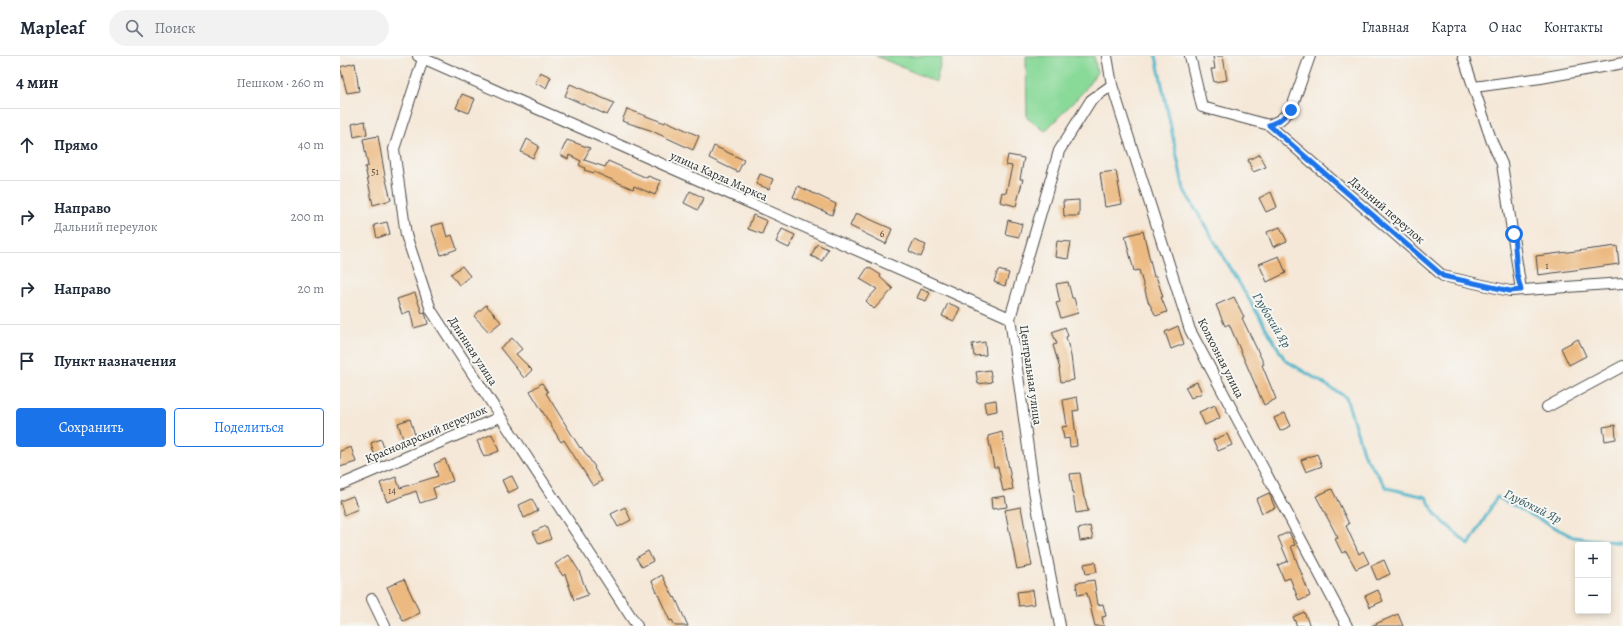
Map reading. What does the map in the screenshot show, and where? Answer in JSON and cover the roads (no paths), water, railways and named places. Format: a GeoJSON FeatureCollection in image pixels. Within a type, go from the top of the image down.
{"type":"FeatureCollection","features":[{"type":"Feature","properties":{"kind":"street"},"geometry":{"type":"LineString","coordinates":[[1107,56],[1112,86]]}},
{"type":"Feature","properties":{"kind":"street","name":"Дальний переулок"},"geometry":{"type":"LineString","coordinates":[[1190,56],[1202,107],[1269,125],[1443,276],[1510,291],[1623,283]]}},
{"type":"Feature","properties":{"kind":"street"},"geometry":{"type":"LineString","coordinates":[[1269,125],[1280,120],[1291,110],[1310,56]]}},
{"type":"Feature","properties":{"kind":"street"},"geometry":{"type":"LineString","coordinates":[[1463,56],[1492,142],[1502,164],[1521,290]]}},
{"type":"Feature","properties":{"kind":"street","name":"улица Карла Маркса"},"geometry":{"type":"LineString","coordinates":[[421,57],[1010,318]]}},
{"type":"Feature","properties":{"kind":"street","name":"Длинная улица"},"geometry":{"type":"LineString","coordinates":[[421,57],[394,149],[406,235],[431,310],[637,626]]}},
{"type":"Feature","properties":{"kind":"street"},"geometry":{"type":"LineString","coordinates":[[1474,87],[1541,78],[1623,63]]}},
{"type":"Feature","properties":{"kind":"street","name":"Центральная улица"},"geometry":{"type":"LineString","coordinates":[[1060,626],[1034,491],[1010,318],[1059,151],[1091,100],[1112,86]]}},
{"type":"Feature","properties":{"kind":"street","name":"Колхозная улица"},"geometry":{"type":"LineString","coordinates":[[1112,86],[1190,330],[1347,626]]}},
{"type":"Feature","properties":{"kind":"street"},"geometry":{"type":"LineString","coordinates":[[1547,407],[1623,366]]}},
{"type":"Feature","properties":{"kind":"street","name":"Краснодарский переулок"},"geometry":{"type":"LineString","coordinates":[[340,485],[500,417]]}},
{"type":"Feature","properties":{"kind":"street"},"geometry":{"type":"LineString","coordinates":[[372,599],[385,626]]}},
{"type":"Feature","properties":{"kind":"waterway","name":"Глубокий Яр"},"geometry":{"type":"LineString","coordinates":[[1156,56],[1184,190],[1285,360],[1346,397],[1364,455],[1387,488],[1426,497],[1436,515],[1469,545],[1497,497],[1573,537],[1623,543]]}}]}
